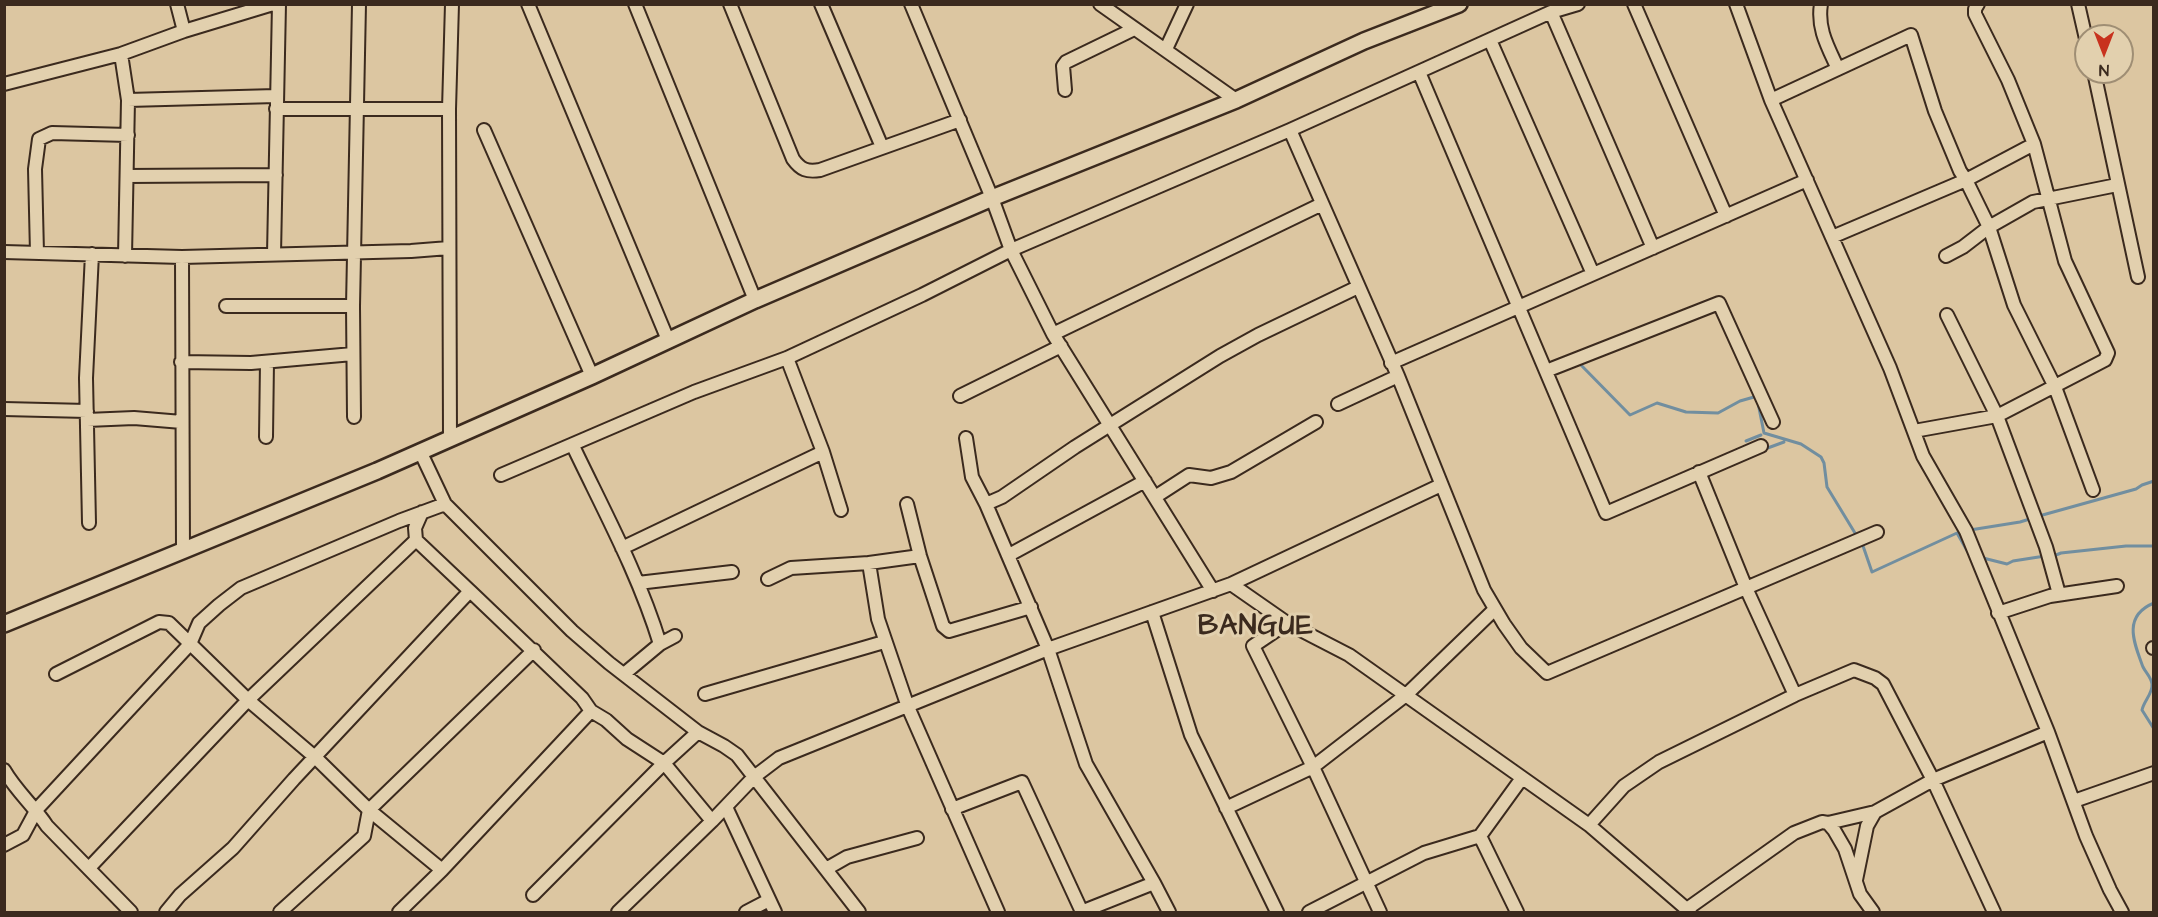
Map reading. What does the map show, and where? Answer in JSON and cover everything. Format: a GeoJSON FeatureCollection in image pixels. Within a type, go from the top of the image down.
{"type":"FeatureCollection","features":[{"type":"Feature","properties":{"kind":"main road"},"geometry":{"type":"LineString","coordinates":[[4,624],[420,451],[592,376],[755,300],[992,198],[1236,100],[1365,41],[1458,4]]}},
{"type":"Feature","properties":{"kind":"street"},"geometry":{"type":"LineString","coordinates":[[177,4],[184,31]]}},
{"type":"Feature","properties":{"kind":"street"},"geometry":{"type":"LineString","coordinates":[[4,84],[121,54],[184,31],[273,4]]}},
{"type":"Feature","properties":{"kind":"street"},"geometry":{"type":"LineString","coordinates":[[274,254],[279,4]]}},
{"type":"Feature","properties":{"kind":"street"},"geometry":{"type":"LineString","coordinates":[[354,417],[353,306],[359,4]]}},
{"type":"Feature","properties":{"kind":"street"},"geometry":{"type":"LineString","coordinates":[[450,438],[449,109],[452,4]]}},
{"type":"Feature","properties":{"kind":"street"},"geometry":{"type":"LineString","coordinates":[[528,4],[668,340]]}},
{"type":"Feature","properties":{"kind":"street"},"geometry":{"type":"LineString","coordinates":[[635,4],[755,300]]}},
{"type":"Feature","properties":{"kind":"street"},"geometry":{"type":"LineString","coordinates":[[730,4],[793,159],[800,168],[820,171],[960,120]]}},
{"type":"Feature","properties":{"kind":"street"},"geometry":{"type":"LineString","coordinates":[[821,4],[882,147]]}},
{"type":"Feature","properties":{"kind":"street"},"geometry":{"type":"LineString","coordinates":[[911,4],[992,198],[1011,250],[1053,334],[1213,591]]}},
{"type":"Feature","properties":{"kind":"street"},"geometry":{"type":"LineString","coordinates":[[1100,4],[1236,100]]}},
{"type":"Feature","properties":{"kind":"street"},"geometry":{"type":"LineString","coordinates":[[1166,49],[1187,4]]}},
{"type":"Feature","properties":{"kind":"street"},"geometry":{"type":"LineString","coordinates":[[501,476],[694,392],[787,358],[922,295],[1011,250],[1290,130],[1559,8],[1578,4]]}},
{"type":"Feature","properties":{"kind":"street"},"geometry":{"type":"LineString","coordinates":[[1634,4],[1726,216]]}},
{"type":"Feature","properties":{"kind":"street"},"geometry":{"type":"LineString","coordinates":[[1736,4],[1771,100],[1890,368],[1933,476],[1966,531],[2048,732],[2086,836],[2109,890],[2122,912]]}},
{"type":"Feature","properties":{"kind":"street"},"geometry":{"type":"LineString","coordinates":[[1821,4],[1822,33],[1838,69]]}},
{"type":"Feature","properties":{"kind":"street"},"geometry":{"type":"LineString","coordinates":[[1914,431],[1997,416],[2105,360],[2108,353],[2068,268],[2034,144],[2008,80],[1975,14],[1978,4]]}},
{"type":"Feature","properties":{"kind":"street"},"geometry":{"type":"LineString","coordinates":[[2078,4],[2083,24]]}},
{"type":"Feature","properties":{"kind":"street"},"geometry":{"type":"LineString","coordinates":[[1559,8],[1653,248]]}},
{"type":"Feature","properties":{"kind":"street"},"geometry":{"type":"LineString","coordinates":[[1065,90],[1063,66],[1066,62],[1134,29]]}},
{"type":"Feature","properties":{"kind":"street"},"geometry":{"type":"LineString","coordinates":[[1771,100],[1911,35],[1935,111],[1960,171],[1989,227],[2013,305],[2055,387],[2092,490]]}},
{"type":"Feature","properties":{"kind":"street"},"geometry":{"type":"LineString","coordinates":[[1490,40],[1593,274]]}},
{"type":"Feature","properties":{"kind":"street"},"geometry":{"type":"LineString","coordinates":[[121,54],[128,100],[125,256]]}},
{"type":"Feature","properties":{"kind":"street"},"geometry":{"type":"LineString","coordinates":[[1419,72],[1606,513],[1761,446]]}},
{"type":"Feature","properties":{"kind":"street"},"geometry":{"type":"LineString","coordinates":[[2097,84],[2138,277]]}},
{"type":"Feature","properties":{"kind":"street"},"geometry":{"type":"LineString","coordinates":[[128,100],[276,103],[357,109],[449,109]]}},
{"type":"Feature","properties":{"kind":"street"},"geometry":{"type":"LineString","coordinates":[[484,130],[592,376]]}},
{"type":"Feature","properties":{"kind":"street"},"geometry":{"type":"LineString","coordinates":[[1290,130],[1398,376],[1476,573],[1495,609],[1521,648],[1547,673],[1877,532]]}},
{"type":"Feature","properties":{"kind":"street"},"geometry":{"type":"LineString","coordinates":[[37,253],[35,169],[39,139],[52,133],[128,135]]}},
{"type":"Feature","properties":{"kind":"street"},"geometry":{"type":"LineString","coordinates":[[1832,237],[1966,180],[2034,144]]}},
{"type":"Feature","properties":{"kind":"street"},"geometry":{"type":"LineString","coordinates":[[127,176],[276,175]]}},
{"type":"Feature","properties":{"kind":"street"},"geometry":{"type":"LineString","coordinates":[[1391,363],[1807,180]]}},
{"type":"Feature","properties":{"kind":"street"},"geometry":{"type":"LineString","coordinates":[[1946,256],[2027,204],[2117,185]]}},
{"type":"Feature","properties":{"kind":"street"},"geometry":{"type":"LineString","coordinates":[[1053,334],[1322,204]]}},
{"type":"Feature","properties":{"kind":"street"},"geometry":{"type":"LineString","coordinates":[[4,252],[182,257],[449,248]]}},
{"type":"Feature","properties":{"kind":"street"},"geometry":{"type":"LineString","coordinates":[[89,523],[87,416],[92,254]]}},
{"type":"Feature","properties":{"kind":"street"},"geometry":{"type":"LineString","coordinates":[[182,257],[183,551]]}},
{"type":"Feature","properties":{"kind":"street"},"geometry":{"type":"LineString","coordinates":[[986,504],[1002,497],[1110,425],[1230,351],[1358,287]]}},
{"type":"Feature","properties":{"kind":"street"},"geometry":{"type":"LineString","coordinates":[[1546,371],[1719,303],[1773,422]]}},
{"type":"Feature","properties":{"kind":"street"},"geometry":{"type":"LineString","coordinates":[[226,306],[353,306]]}},
{"type":"Feature","properties":{"kind":"street"},"geometry":{"type":"LineString","coordinates":[[1947,315],[1997,416],[2046,547],[2059,594]]}},
{"type":"Feature","properties":{"kind":"street"},"geometry":{"type":"LineString","coordinates":[[960,396],[1061,346]]}},
{"type":"Feature","properties":{"kind":"street"},"geometry":{"type":"LineString","coordinates":[[181,362],[267,362],[353,354]]}},
{"type":"Feature","properties":{"kind":"street"},"geometry":{"type":"LineString","coordinates":[[787,358],[823,452],[841,510]]}},
{"type":"Feature","properties":{"kind":"street"},"geometry":{"type":"LineString","coordinates":[[266,437],[267,362]]}},
{"type":"Feature","properties":{"kind":"street"},"geometry":{"type":"LineString","coordinates":[[1338,404],[1398,376]]}},
{"type":"Feature","properties":{"kind":"street"},"geometry":{"type":"LineString","coordinates":[[4,409],[182,422]]}},
{"type":"Feature","properties":{"kind":"street"},"geometry":{"type":"LineString","coordinates":[[1155,497],[1189,476],[1211,478],[1231,472],[1316,422]]}},
{"type":"Feature","properties":{"kind":"street"},"geometry":{"type":"LineString","coordinates":[[966,438],[972,477],[986,504],[1048,649],[1086,764],[1169,912]]}},
{"type":"Feature","properties":{"kind":"street"},"geometry":{"type":"LineString","coordinates":[[573,446],[650,610],[660,644]]}},
{"type":"Feature","properties":{"kind":"street"},"geometry":{"type":"LineString","coordinates":[[420,451],[445,504],[572,631],[698,732],[731,750],[859,912]]}},
{"type":"Feature","properties":{"kind":"street"},"geometry":{"type":"LineString","coordinates":[[622,548],[823,452]]}},
{"type":"Feature","properties":{"kind":"street"},"geometry":{"type":"LineString","coordinates":[[1700,472],[1746,588],[1795,695]]}},
{"type":"Feature","properties":{"kind":"street"},"geometry":{"type":"LineString","coordinates":[[1008,555],[1145,481]]}},
{"type":"Feature","properties":{"kind":"street"},"geometry":{"type":"LineString","coordinates":[[618,912],[754,777],[779,758],[1048,649],[1231,584],[1441,485]]}},
{"type":"Feature","properties":{"kind":"street"},"geometry":{"type":"LineString","coordinates":[[4,845],[23,835],[37,809],[190,644],[199,623],[219,605],[241,588],[445,504]]}},
{"type":"Feature","properties":{"kind":"street"},"geometry":{"type":"LineString","coordinates":[[907,504],[920,556],[942,626],[946,630],[1031,607]]}},
{"type":"Feature","properties":{"kind":"street"},"geometry":{"type":"LineString","coordinates":[[422,512],[415,528],[416,540],[534,650],[582,698],[591,711],[606,720],[627,739],[664,763],[712,821]]}},
{"type":"Feature","properties":{"kind":"street"},"geometry":{"type":"LineString","coordinates":[[89,868],[248,700],[416,540]]}},
{"type":"Feature","properties":{"kind":"street"},"geometry":{"type":"LineString","coordinates":[[768,579],[791,568],[868,563],[920,556]]}},
{"type":"Feature","properties":{"kind":"street"},"geometry":{"type":"LineString","coordinates":[[868,563],[884,642],[908,707],[998,912]]}},
{"type":"Feature","properties":{"kind":"street"},"geometry":{"type":"LineString","coordinates":[[638,583],[732,572]]}},
{"type":"Feature","properties":{"kind":"street"},"geometry":{"type":"LineString","coordinates":[[1231,584],[1287,623],[1349,655],[1522,777],[1589,825],[1688,911],[1794,833],[1815,823],[1828,823],[1875,812],[1934,780],[2048,732]]}},
{"type":"Feature","properties":{"kind":"street"},"geometry":{"type":"LineString","coordinates":[[1998,613],[2059,594],[2116,586]]}},
{"type":"Feature","properties":{"kind":"street"},"geometry":{"type":"LineString","coordinates":[[166,912],[180,895],[233,848],[294,779],[470,591]]}},
{"type":"Feature","properties":{"kind":"street"},"geometry":{"type":"LineString","coordinates":[[1226,808],[1313,767],[1406,695],[1495,609]]}},
{"type":"Feature","properties":{"kind":"street"},"geometry":{"type":"LineString","coordinates":[[1152,612],[1191,735],[1277,912]]}},
{"type":"Feature","properties":{"kind":"street"},"geometry":{"type":"LineString","coordinates":[[56,674],[159,622],[169,623],[248,700],[316,758],[369,810],[442,870]]}},
{"type":"Feature","properties":{"kind":"street"},"geometry":{"type":"LineString","coordinates":[[1287,623],[1253,646],[1313,767],[1365,884],[1380,912]]}},
{"type":"Feature","properties":{"kind":"street"},"geometry":{"type":"LineString","coordinates":[[624,674],[660,644],[675,636]]}},
{"type":"Feature","properties":{"kind":"street"},"geometry":{"type":"LineString","coordinates":[[705,694],[884,642]]}},
{"type":"Feature","properties":{"kind":"street"},"geometry":{"type":"LineString","coordinates":[[280,912],[364,836],[369,810],[534,650]]}},
{"type":"Feature","properties":{"kind":"street"},"geometry":{"type":"LineString","coordinates":[[1589,825],[1624,786],[1659,762],[1795,695],[1854,670],[1875,678],[1883,684],[1934,780],[1994,912]]}},
{"type":"Feature","properties":{"kind":"street"},"geometry":{"type":"LineString","coordinates":[[399,912],[442,870],[591,711]]}},
{"type":"Feature","properties":{"kind":"street"},"geometry":{"type":"LineString","coordinates":[[533,895],[664,763],[698,732]]}},
{"type":"Feature","properties":{"kind":"street"},"geometry":{"type":"LineString","coordinates":[[4,770],[10,781],[37,809],[47,826],[131,912]]}},
{"type":"Feature","properties":{"kind":"street"},"geometry":{"type":"LineString","coordinates":[[2074,801],[2154,773]]}},
{"type":"Feature","properties":{"kind":"street"},"geometry":{"type":"LineString","coordinates":[[1309,912],[1424,854],[1480,836],[1522,777]]}},
{"type":"Feature","properties":{"kind":"street"},"geometry":{"type":"LineString","coordinates":[[952,809],[1022,782],[1081,912],[1154,883]]}},
{"type":"Feature","properties":{"kind":"street"},"geometry":{"type":"LineString","coordinates":[[726,807],[775,912]]}},
{"type":"Feature","properties":{"kind":"street"},"geometry":{"type":"LineString","coordinates":[[1856,882],[1867,826],[1875,812]]}},
{"type":"Feature","properties":{"kind":"street"},"geometry":{"type":"LineString","coordinates":[[1828,823],[1845,849],[1860,894],[1873,912]]}},
{"type":"Feature","properties":{"kind":"street"},"geometry":{"type":"LineString","coordinates":[[1480,836],[1517,912]]}},
{"type":"Feature","properties":{"kind":"street"},"geometry":{"type":"LineString","coordinates":[[826,869],[847,857],[917,838]]}},
{"type":"Feature","properties":{"kind":"street"},"geometry":{"type":"LineString","coordinates":[[746,912],[769,900]]}},
{"type":"Feature","properties":{"kind":"waterway"},"geometry":{"type":"LineString","coordinates":[[1410,32],[1430,23]]}},
{"type":"Feature","properties":{"kind":"waterway"},"geometry":{"type":"LineString","coordinates":[[1579,363],[1630,415],[1657,403],[1686,412],[1718,413],[1740,401],[1757,398],[1764,433],[1801,444],[1821,457],[1827,487],[1858,538]]}},
{"type":"Feature","properties":{"kind":"waterway"},"geometry":{"type":"LineString","coordinates":[[1746,441],[1761,435]]}},
{"type":"Feature","properties":{"kind":"waterway"},"geometry":{"type":"LineString","coordinates":[[1765,449],[1784,442]]}},
{"type":"Feature","properties":{"kind":"waterway"},"geometry":{"type":"LineString","coordinates":[[2039,516],[2136,489],[2154,481]]}},
{"type":"Feature","properties":{"kind":"waterway"},"geometry":{"type":"LineString","coordinates":[[1601,487],[1605,494]]}},
{"type":"Feature","properties":{"kind":"waterway"},"geometry":{"type":"LineString","coordinates":[[1970,530],[2033,518]]}},
{"type":"Feature","properties":{"kind":"waterway"},"geometry":{"type":"LineString","coordinates":[[1862,543],[1872,572],[1957,533],[1969,554]]}},
{"type":"Feature","properties":{"kind":"waterway"},"geometry":{"type":"LineString","coordinates":[[2051,557],[2061,553],[2126,546],[2154,546]]}},
{"type":"Feature","properties":{"kind":"waterway"},"geometry":{"type":"LineString","coordinates":[[1983,558],[2007,564],[2045,556]]}},
{"type":"Feature","properties":{"kind":"waterway"},"geometry":{"type":"LineString","coordinates":[[2154,603],[2144,608],[2138,615],[2133,631],[2143,667],[2152,684],[2142,710],[2154,729]]}},
{"type":"Feature","properties":{"kind":"district","name":"BANGUE"},"geometry":{"type":"Point","coordinates":[1256,628]}}]}
